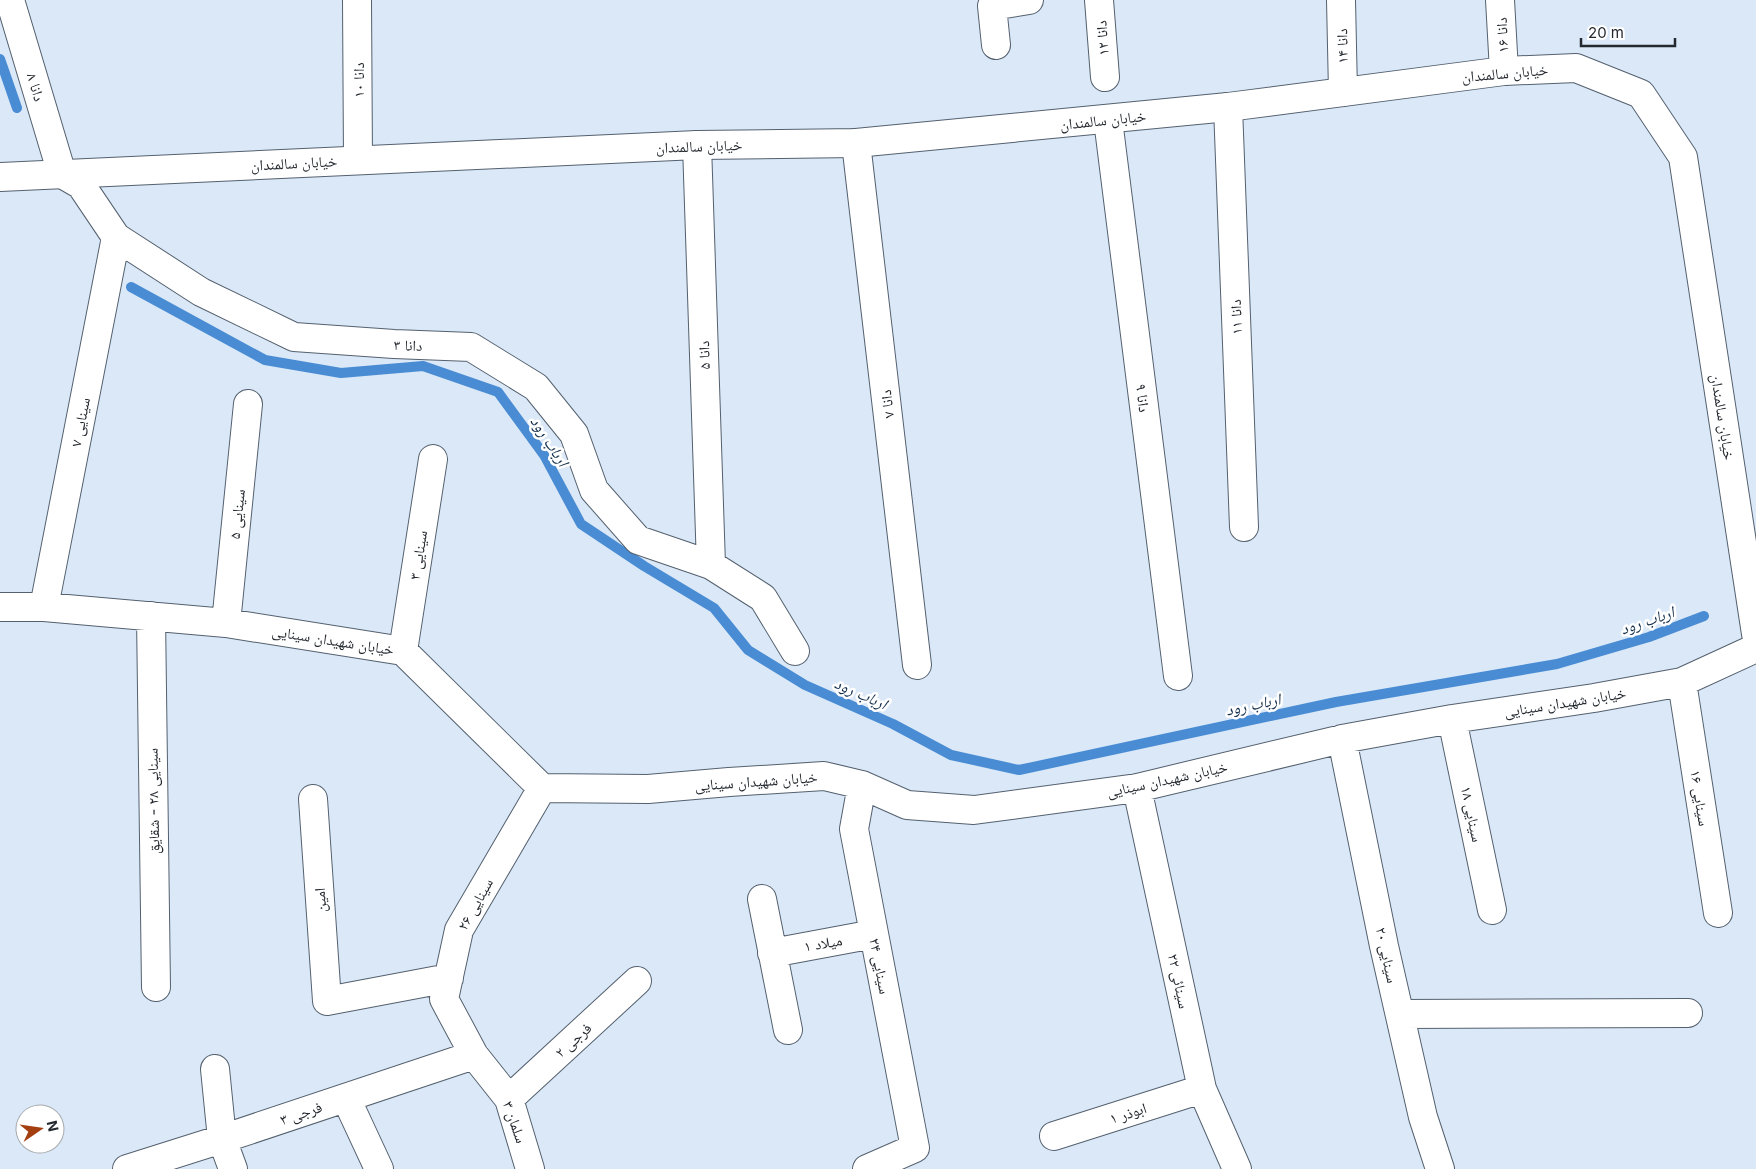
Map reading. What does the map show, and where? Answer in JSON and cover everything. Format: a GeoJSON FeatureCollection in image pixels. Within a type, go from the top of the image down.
{"type":"FeatureCollection","features":[{"type":"Feature","properties":{"kind":"street","name":"دانا ۸"},"geometry":{"type":"LineString","coordinates":[[10,0],[62,174]]}},
{"type":"Feature","properties":{"kind":"street","name":"دانا ۱۰"},"geometry":{"type":"LineString","coordinates":[[357,0],[358,160]]}},
{"type":"Feature","properties":{"kind":"street"},"geometry":{"type":"LineString","coordinates":[[996,45],[992,6],[1029,0]]}},
{"type":"Feature","properties":{"kind":"street","name":"دانا ۱۲"},"geometry":{"type":"LineString","coordinates":[[1099,0],[1105,77]]}},
{"type":"Feature","properties":{"kind":"street","name":"دانا ۱۴"},"geometry":{"type":"LineString","coordinates":[[1341,0],[1343,92]]}},
{"type":"Feature","properties":{"kind":"street","name":"دانا ۱۶"},"geometry":{"type":"LineString","coordinates":[[1500,0],[1504,71]]}},
{"type":"Feature","properties":{"kind":"street","name":"خیابان سالمندان"},"geometry":{"type":"LineString","coordinates":[[0,177],[697,145],[856,143],[1228,107],[1504,71],[1576,68],[1641,94],[1683,157],[1756,634]]}},
{"type":"Feature","properties":{"kind":"street","name":"دانا ۱۱"},"geometry":{"type":"LineString","coordinates":[[1228,107],[1244,527]]}},
{"type":"Feature","properties":{"kind":"street","name":"دانا ۹"},"geometry":{"type":"LineString","coordinates":[[1108,120],[1178,676]]}},
{"type":"Feature","properties":{"kind":"street","name":"دانا ۷"},"geometry":{"type":"LineString","coordinates":[[856,143],[917,665]]}},
{"type":"Feature","properties":{"kind":"street","name":"دانا ۵"},"geometry":{"type":"LineString","coordinates":[[697,145],[711,565]]}},
{"type":"Feature","properties":{"kind":"street","name":"دانا ۳"},"geometry":{"type":"LineString","coordinates":[[62,174],[81,185],[116,237],[200,292],[294,337],[471,347],[536,387],[574,434],[594,490],[638,540],[711,565],[763,598],[795,651]]}},
{"type":"Feature","properties":{"kind":"street","name":"سینایی ۷"},"geometry":{"type":"LineString","coordinates":[[44,607],[116,237]]}},
{"type":"Feature","properties":{"kind":"street","name":"سینایی ۵"},"geometry":{"type":"LineString","coordinates":[[226,623],[248,404]]}},
{"type":"Feature","properties":{"kind":"street","name":"سینایی ۳"},"geometry":{"type":"LineString","coordinates":[[403,651],[434,458]]}},
{"type":"Feature","properties":{"kind":"street","name":"خیابان شهیدان سینایی"},"geometry":{"type":"LineString","coordinates":[[0,607],[44,607],[226,623],[403,651],[542,788],[648,789],[824,776],[862,784],[907,805],[974,810],[1137,788],[1342,739],[1452,719],[1594,698],[1682,682],[1756,648]]}},
{"type":"Feature","properties":{"kind":"street","name":"سینایی ۲۸ - شقایق"},"geometry":{"type":"LineString","coordinates":[[151,616],[156,987]]}},
{"type":"Feature","properties":{"kind":"street","name":"سینایی ۱۶"},"geometry":{"type":"LineString","coordinates":[[1682,682],[1718,912]]}},
{"type":"Feature","properties":{"kind":"street","name":"سینایی ۱۸"},"geometry":{"type":"LineString","coordinates":[[1452,719],[1492,910]]}},
{"type":"Feature","properties":{"kind":"street","name":"سینایی ۲۰"},"geometry":{"type":"LineString","coordinates":[[1342,739],[1384,946],[1422,1117],[1440,1169]]}},
{"type":"Feature","properties":{"kind":"street","name":"سینایی ۲۴"},"geometry":{"type":"LineString","coordinates":[[862,784],[854,829],[915,1148],[867,1169]]}},
{"type":"Feature","properties":{"kind":"street","name":"سینایی ۲۶"},"geometry":{"type":"LineString","coordinates":[[474,1055],[444,999],[459,930],[542,788]]}},
{"type":"Feature","properties":{"kind":"street","name":"سینائی ۲۲"},"geometry":{"type":"LineString","coordinates":[[1137,788],[1202,1089],[1237,1169]]}},
{"type":"Feature","properties":{"kind":"street","name":"امین"},"geometry":{"type":"LineString","coordinates":[[313,799],[327,1001],[449,978]]}},
{"type":"Feature","properties":{"kind":"street"},"geometry":{"type":"LineString","coordinates":[[762,900],[788,1030]]}},
{"type":"Feature","properties":{"kind":"street","name":"میلاد ۱"},"geometry":{"type":"LineString","coordinates":[[772,953],[874,934]]}},
{"type":"Feature","properties":{"kind":"street","name":"فرجی ۲"},"geometry":{"type":"LineString","coordinates":[[509,1099],[637,981]]}},
{"type":"Feature","properties":{"kind":"street"},"geometry":{"type":"LineString","coordinates":[[1400,1014],[1688,1012]]}},
{"type":"Feature","properties":{"kind":"street","name":"فرجی ۳"},"geometry":{"type":"LineString","coordinates":[[127,1169],[474,1055]]}},
{"type":"Feature","properties":{"kind":"street","name":"سلمان ۳"},"geometry":{"type":"LineString","coordinates":[[474,1055],[509,1099],[530,1169]]}},
{"type":"Feature","properties":{"kind":"street"},"geometry":{"type":"LineString","coordinates":[[214,1070],[222,1139],[233,1169]]}},
{"type":"Feature","properties":{"kind":"street","name":"ابوذر ۱"},"geometry":{"type":"LineString","coordinates":[[1054,1136],[1202,1089]]}},
{"type":"Feature","properties":{"kind":"street"},"geometry":{"type":"LineString","coordinates":[[346,1098],[379,1169]]}},
{"type":"Feature","properties":{"kind":"waterway"},"geometry":{"type":"LineString","coordinates":[[0,59],[17,108]]}},
{"type":"Feature","properties":{"kind":"waterway","name":"ارباب رود"},"geometry":{"type":"LineString","coordinates":[[131,287],[265,360],[341,373],[423,366],[498,392],[544,455],[581,524],[644,566],[714,608],[748,650],[805,685],[893,724],[951,755],[1019,770],[1336,702],[1557,664],[1649,637],[1704,616]]}}]}
